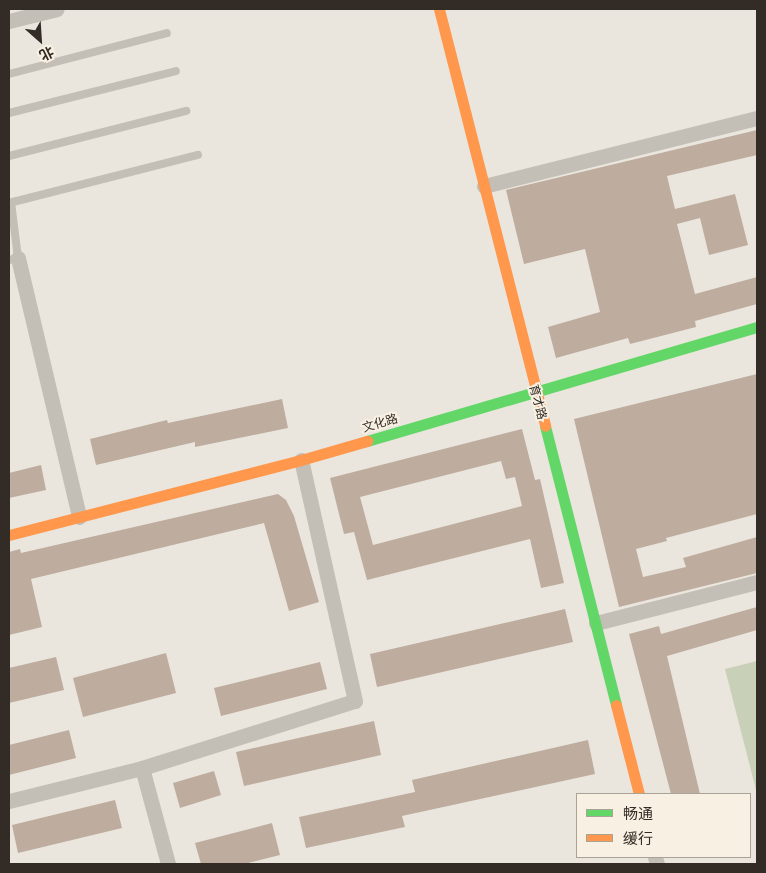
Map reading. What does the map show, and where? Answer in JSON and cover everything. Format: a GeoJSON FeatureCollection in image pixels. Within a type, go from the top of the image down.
{"type":"FeatureCollection","features":[{"type":"Feature","properties":{"kind":"street"},"geometry":{"type":"LineString","coordinates":[[9,21],[57,9]]}},
{"type":"Feature","properties":{"kind":"street","name":"育才路"},"geometry":{"type":"LineString","coordinates":[[440,9],[639,793]]}},
{"type":"Feature","properties":{"kind":"street"},"geometry":{"type":"LineString","coordinates":[[484,186],[757,118]]}},
{"type":"Feature","properties":{"kind":"street"},"geometry":{"type":"LineString","coordinates":[[14,259],[80,517]]}},
{"type":"Feature","properties":{"kind":"street","name":"文化路"},"geometry":{"type":"LineString","coordinates":[[9,535],[301,460],[757,327]]}},
{"type":"Feature","properties":{"kind":"street"},"geometry":{"type":"LineString","coordinates":[[9,801],[142,768],[355,701],[301,460]]}},
{"type":"Feature","properties":{"kind":"street"},"geometry":{"type":"LineString","coordinates":[[596,623],[757,582]]}},
{"type":"Feature","properties":{"kind":"street"},"geometry":{"type":"LineString","coordinates":[[142,768],[168,864]]}},
{"type":"Feature","properties":{"kind":"lane"},"geometry":{"type":"LineString","coordinates":[[9,74],[167,34]]}},
{"type":"Feature","properties":{"kind":"lane"},"geometry":{"type":"LineString","coordinates":[[9,113],[176,70]]}},
{"type":"Feature","properties":{"kind":"lane"},"geometry":{"type":"LineString","coordinates":[[9,156],[186,111]]}},
{"type":"Feature","properties":{"kind":"lane"},"geometry":{"type":"LineString","coordinates":[[14,259],[10,202],[198,155]]}},
{"type":"Feature","properties":{"kind":"green space"},"geometry":{"type":"Polygon","coordinates":[[[757,661],[757,794],[725,669],[757,661]]]}},
{"type":"Feature","properties":{"kind":"building"},"geometry":{"type":"Polygon","coordinates":[[[757,130],[757,155],[667,176],[675,209],[735,194],[748,245],[709,255],[700,218],[677,224],[695,294],[757,277],[757,304],[695,321],[696,327],[630,344],[628,338],[556,358],[548,327],[600,312],[585,249],[524,264],[506,190],[757,130]]]}},
{"type":"Feature","properties":{"kind":"building"},"geometry":{"type":"Polygon","coordinates":[[[757,374],[757,514],[666,538],[667,541],[636,549],[643,577],[686,567],[683,558],[757,537],[757,573],[619,607],[574,419],[757,374]]]}},
{"type":"Feature","properties":{"kind":"building"},"geometry":{"type":"Polygon","coordinates":[[[282,399],[288,428],[195,447],[195,442],[96,465],[90,439],[167,420],[168,423],[282,399]]]}},
{"type":"Feature","properties":{"kind":"building"},"geometry":{"type":"Polygon","coordinates":[[[522,429],[535,480],[540,479],[564,583],[541,588],[530,539],[367,580],[354,532],[344,534],[330,478],[522,429]],[[501,461],[360,497],[373,545],[522,506],[515,477],[506,479],[501,461]]]}},
{"type":"Feature","properties":{"kind":"building"},"geometry":{"type":"Polygon","coordinates":[[[41,465],[46,490],[9,498],[9,473],[41,465]]]}},
{"type":"Feature","properties":{"kind":"building"},"geometry":{"type":"Polygon","coordinates":[[[278,494],[286,500],[294,516],[319,602],[289,611],[264,523],[31,579],[42,627],[9,635],[9,552],[20,549],[21,553],[278,494]]]}},
{"type":"Feature","properties":{"kind":"building"},"geometry":{"type":"Polygon","coordinates":[[[757,607],[757,630],[667,656],[700,793],[671,793],[629,634],[659,626],[661,634],[757,607]]]}},
{"type":"Feature","properties":{"kind":"building"},"geometry":{"type":"Polygon","coordinates":[[[565,609],[573,642],[377,687],[370,654],[565,609]]]}},
{"type":"Feature","properties":{"kind":"building"},"geometry":{"type":"Polygon","coordinates":[[[166,653],[176,693],[83,717],[73,678],[166,653]]]}},
{"type":"Feature","properties":{"kind":"building"},"geometry":{"type":"Polygon","coordinates":[[[56,657],[64,690],[9,703],[9,668],[56,657]]]}},
{"type":"Feature","properties":{"kind":"building"},"geometry":{"type":"Polygon","coordinates":[[[320,662],[327,689],[221,716],[214,688],[320,662]]]}},
{"type":"Feature","properties":{"kind":"building"},"geometry":{"type":"Polygon","coordinates":[[[374,721],[381,755],[244,786],[236,752],[374,721]]]}},
{"type":"Feature","properties":{"kind":"building"},"geometry":{"type":"Polygon","coordinates":[[[69,730],[76,758],[9,775],[9,745],[69,730]]]}},
{"type":"Feature","properties":{"kind":"building"},"geometry":{"type":"Polygon","coordinates":[[[588,740],[595,774],[402,816],[405,827],[306,848],[299,817],[415,792],[412,780],[588,740]]]}},
{"type":"Feature","properties":{"kind":"building"},"geometry":{"type":"Polygon","coordinates":[[[214,771],[221,795],[180,808],[173,783],[214,771]]]}},
{"type":"Feature","properties":{"kind":"building"},"geometry":{"type":"Polygon","coordinates":[[[115,800],[122,828],[18,853],[12,825],[115,800]]]}},
{"type":"Feature","properties":{"kind":"building"},"geometry":{"type":"Polygon","coordinates":[[[272,823],[280,855],[244,864],[201,864],[195,843],[272,823]]]}},
{"type":"Feature","properties":{"kind":"traffic: fast"},"geometry":{"type":"LineString","coordinates":[[367,441],[757,327]]}},
{"type":"Feature","properties":{"kind":"traffic: fast"},"geometry":{"type":"LineString","coordinates":[[545,426],[616,705]]}},
{"type":"Feature","properties":{"kind":"traffic: slow"},"geometry":{"type":"LineString","coordinates":[[439,9],[545,426]]}},
{"type":"Feature","properties":{"kind":"traffic: slow"},"geometry":{"type":"LineString","coordinates":[[9,535],[301,460],[367,441]]}},
{"type":"Feature","properties":{"kind":"traffic: slow"},"geometry":{"type":"LineString","coordinates":[[616,705],[639,793]]}}]}
